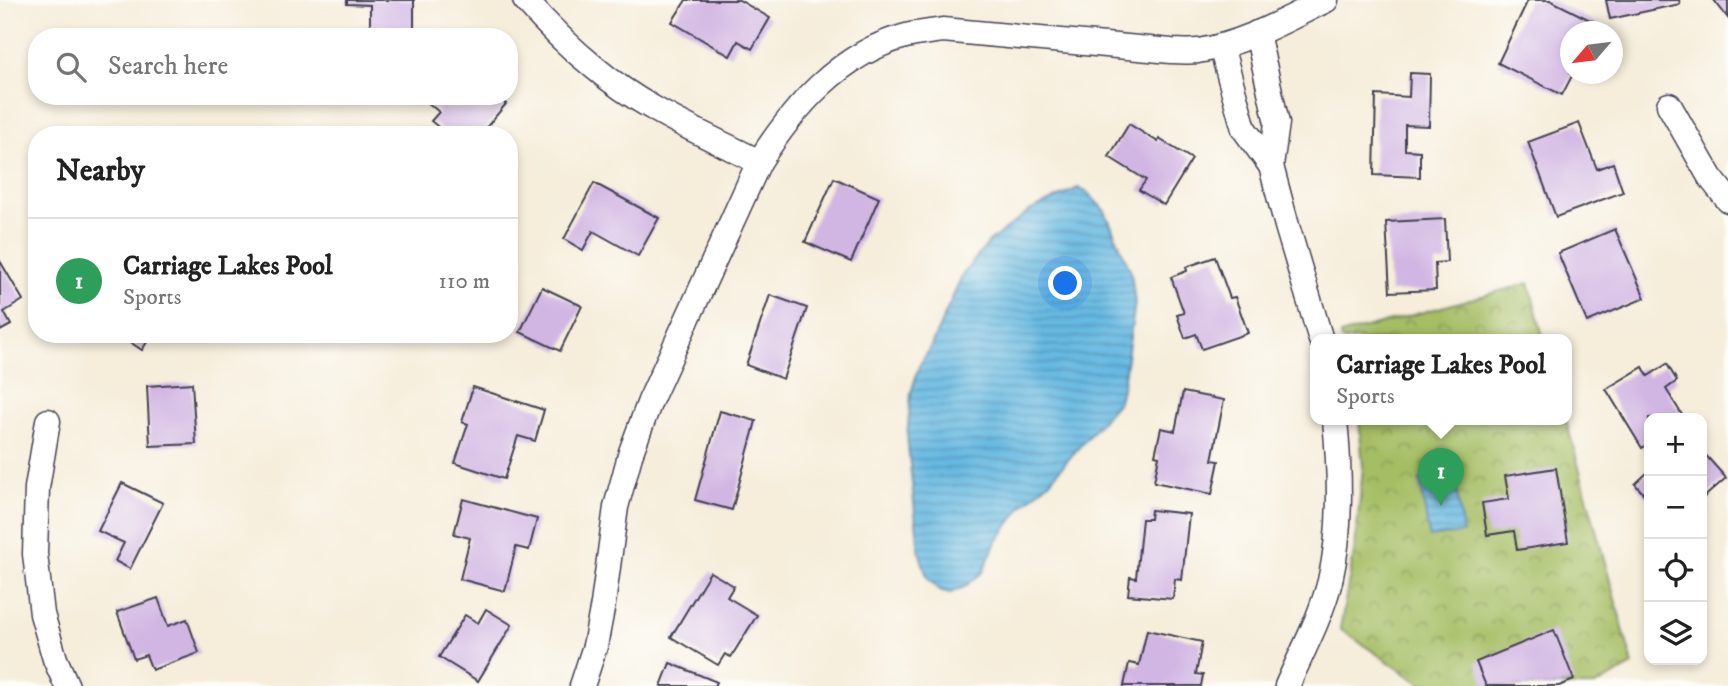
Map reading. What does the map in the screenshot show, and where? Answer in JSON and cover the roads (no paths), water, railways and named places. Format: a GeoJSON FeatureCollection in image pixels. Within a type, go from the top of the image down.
{"type":"FeatureCollection","features":[{"type":"Feature","properties":{"kind":"street"},"geometry":{"type":"LineString","coordinates":[[525,0],[554,33],[596,70],[625,90],[668,116],[760,162]]}},
{"type":"Feature","properties":{"kind":"street"},"geometry":{"type":"LineString","coordinates":[[582,686],[595,646],[603,604],[616,507],[631,452],[650,401],[760,162],[779,132],[816,88],[860,56],[906,36],[943,30],[1195,51],[1221,47],[1257,33],[1326,0]]}},
{"type":"Feature","properties":{"kind":"street"},"geometry":{"type":"LineString","coordinates":[[1257,33],[1277,124],[1271,166]]}},
{"type":"Feature","properties":{"kind":"street"},"geometry":{"type":"LineString","coordinates":[[1221,47],[1244,129],[1271,166],[1319,334]]}},
{"type":"Feature","properties":{"kind":"street"},"geometry":{"type":"LineString","coordinates":[[1669,105],[1710,177],[1728,200]]}},
{"type":"Feature","properties":{"kind":"street"},"geometry":{"type":"LineString","coordinates":[[48,421],[37,488],[35,554],[42,614],[66,686]]}},
{"type":"Feature","properties":{"kind":"street"},"geometry":{"type":"LineString","coordinates":[[1287,686],[1319,614],[1330,581],[1339,504],[1336,425]]}},
{"type":"Feature","properties":{"kind":"water"},"geometry":{"type":"Polygon","coordinates":[[[1078,188],[1088,193],[1105,211],[1131,272],[1135,303],[1119,401],[1049,482],[1023,505],[995,544],[983,572],[965,587],[950,593],[939,590],[927,577],[919,551],[907,436],[911,393],[919,366],[929,350],[963,274],[989,242],[1029,211],[1078,188]]]}},
{"type":"Feature","properties":{"kind":"water"},"geometry":{"type":"Polygon","coordinates":[[[1454,474],[1463,533],[1429,537],[1420,479],[1454,474]]]}},
{"type":"Feature","properties":{"kind":"place","name":"Carriage Lakes Pool"},"geometry":{"type":"Point","coordinates":[1441,506]}}]}
